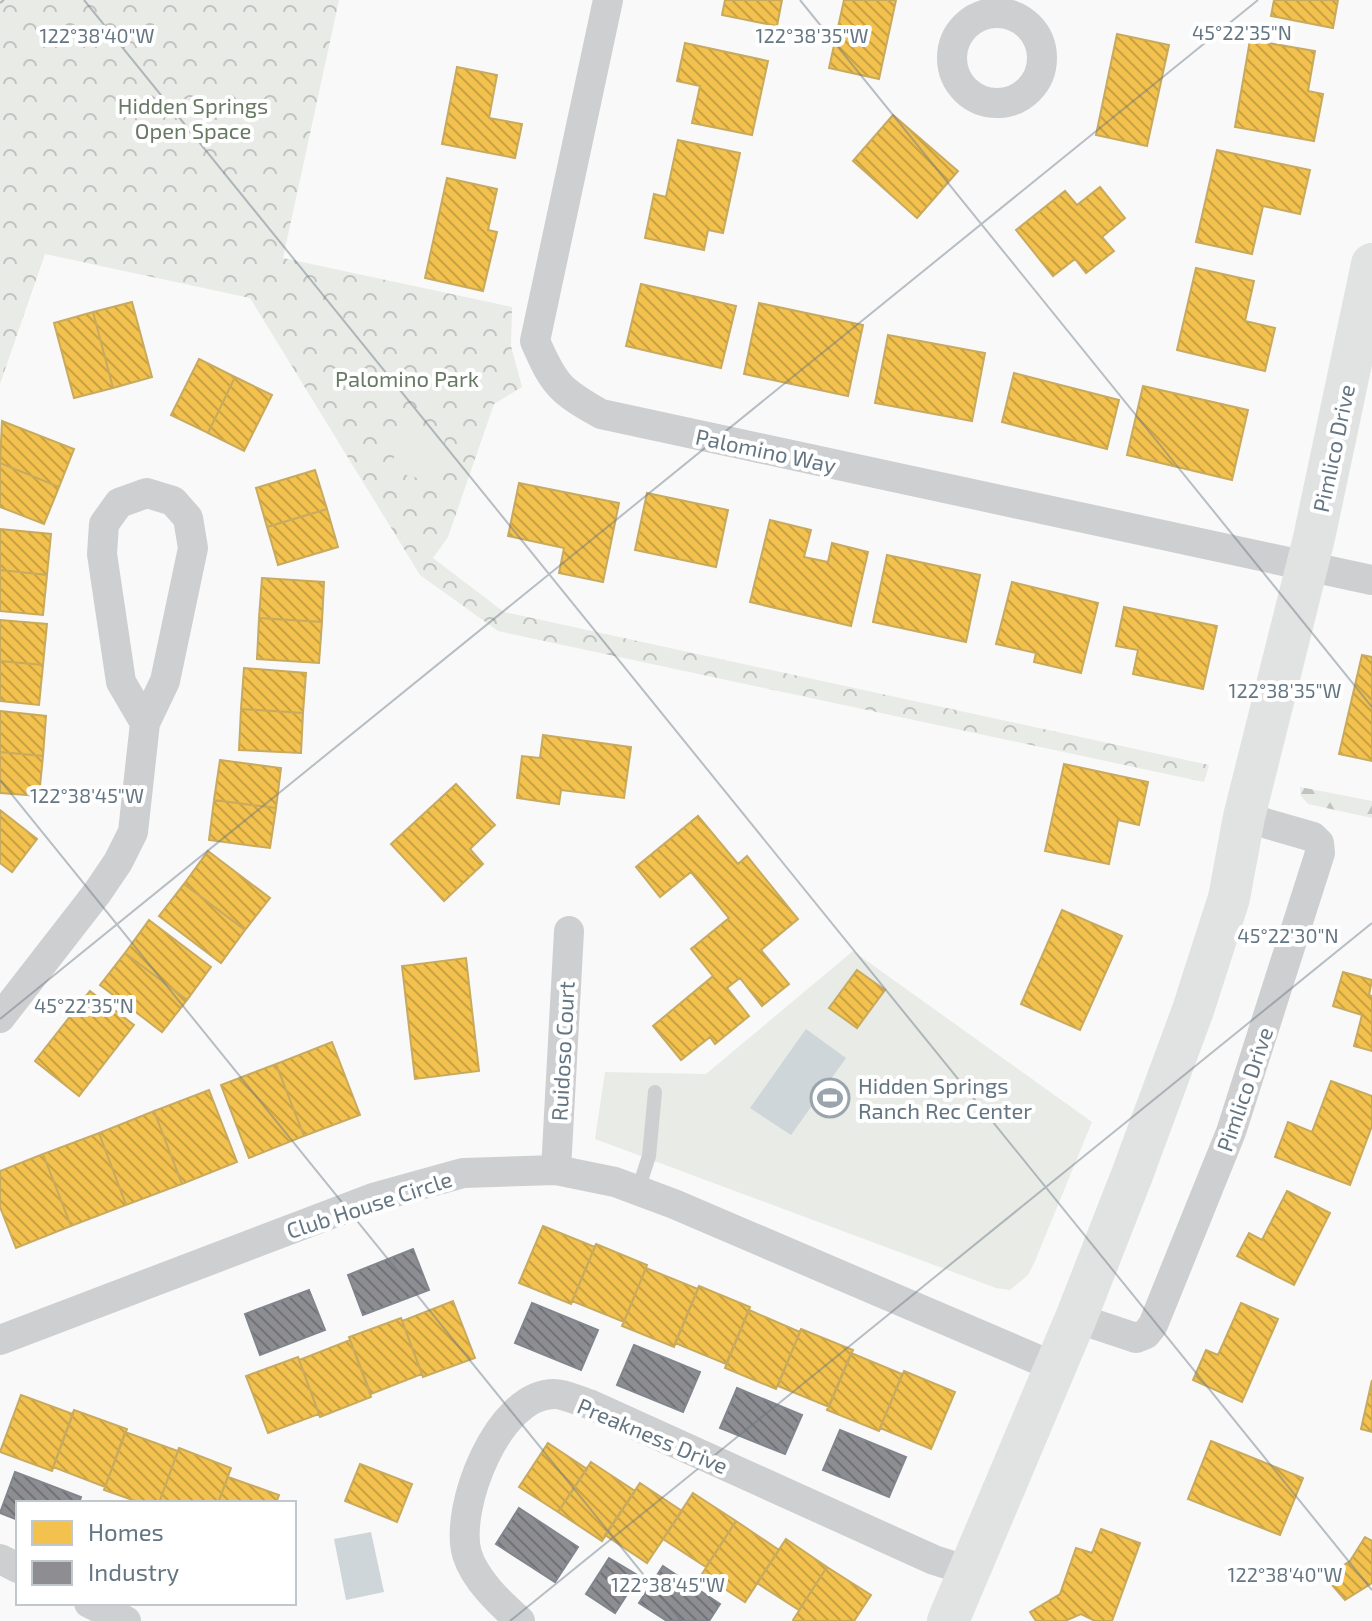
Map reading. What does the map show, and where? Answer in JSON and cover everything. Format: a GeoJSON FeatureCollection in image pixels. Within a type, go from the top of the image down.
{"type":"FeatureCollection","features":[{"type":"Feature","properties":{"kind":"street","name":"Palomino Way"},"geometry":{"type":"LineString","coordinates":[[608,0],[535,341],[550,376],[567,395],[606,415],[1372,580]]}},
{"type":"Feature","properties":{"kind":"street","name":"Pimlico Drive"},"geometry":{"type":"LineString","coordinates":[[948,1621],[1076,1318],[1193,1010],[1229,898],[1244,817],[1307,568],[1372,264]]}},
{"type":"Feature","properties":{"kind":"street"},"geometry":{"type":"LineString","coordinates":[[0,1018],[106,880],[133,832],[145,723],[165,681],[193,548],[188,518],[173,501],[147,493],[119,503],[104,524],[102,554],[121,682],[145,723]]}},
{"type":"Feature","properties":{"kind":"street","name":"Pimlico Drive"},"geometry":{"type":"LineString","coordinates":[[1076,1318],[1136,1338],[1146,1334],[1153,1325],[1231,1132],[1320,853],[1319,843],[1313,837],[1244,817]]}},
{"type":"Feature","properties":{"kind":"street","name":"Ruidoso Court"},"geometry":{"type":"LineString","coordinates":[[556,1170],[569,931]]}},
{"type":"Feature","properties":{"kind":"street","name":"Club House Circle"},"geometry":{"type":"LineString","coordinates":[[1,1337],[373,1198],[463,1173],[556,1170],[638,1190],[1055,1367]]}},
{"type":"Feature","properties":{"kind":"street","name":"Preakness Drive"},"geometry":{"type":"LineString","coordinates":[[520,1621],[484,1584],[467,1556],[464,1515],[474,1480],[497,1435],[515,1413],[533,1400],[553,1394],[589,1404],[934,1560],[969,1571]]}},
{"type":"Feature","properties":{"kind":"street"},"geometry":{"type":"LineString","coordinates":[[93,1605],[126,1621]]}},
{"type":"Feature","properties":{"kind":"lane"},"geometry":{"type":"LineString","coordinates":[[638,1190],[649,1156],[655,1092]]}},
{"type":"Feature","properties":{"kind":"green space"},"geometry":{"type":"Polygon","coordinates":[[[0,0],[339,0],[283,258],[512,307],[511,346],[522,387],[494,404],[448,537],[433,558],[504,612],[1209,765],[1204,782],[498,631],[420,575],[250,298],[45,254],[0,384],[0,0]]]}},
{"type":"Feature","properties":{"kind":"green space"},"geometry":{"type":"Polygon","coordinates":[[[403,425],[446,436],[434,482],[390,471],[403,425]]]}},
{"type":"Feature","properties":{"kind":"green space"},"geometry":{"type":"Polygon","coordinates":[[[1300,787],[1372,801],[1372,818],[1308,804],[1301,796],[1300,787]]]}},
{"type":"Feature","properties":{"kind":"green space","name":"Hidden Springs Ranch Rec Center"},"geometry":{"type":"Polygon","coordinates":[[[853,951],[1092,1122],[1035,1261],[1028,1275],[1010,1290],[996,1288],[595,1139],[605,1072],[706,1074],[853,951]]]}},
{"type":"Feature","properties":{"kind":"shaded area"},"geometry":{"type":"Polygon","coordinates":[[[806,1029],[846,1058],[791,1135],[750,1108],[806,1029]]]}},
{"type":"Feature","properties":{"kind":"shaded area"},"geometry":{"type":"Polygon","coordinates":[[[371,1532],[384,1592],[346,1600],[334,1539],[371,1532]]]}},
{"type":"Feature","properties":{"kind":"building: Homes"},"geometry":{"type":"Polygon","coordinates":[[[725,0],[782,0],[777,26],[722,15],[725,0]]]}},
{"type":"Feature","properties":{"kind":"building: Homes"},"geometry":{"type":"Polygon","coordinates":[[[844,0],[896,0],[879,79],[829,68],[844,0]]]}},
{"type":"Feature","properties":{"kind":"building: Homes"},"geometry":{"type":"Polygon","coordinates":[[[1274,0],[1338,0],[1333,28],[1271,16],[1274,0]]]}},
{"type":"Feature","properties":{"kind":"building: Homes"},"geometry":{"type":"Polygon","coordinates":[[[1117,34],[1169,45],[1147,146],[1096,135],[1117,34]]]}},
{"type":"Feature","properties":{"kind":"building: Homes"},"geometry":{"type":"Polygon","coordinates":[[[1250,40],[1315,51],[1308,91],[1323,94],[1314,141],[1235,127],[1250,40]]]}},
{"type":"Feature","properties":{"kind":"building: Homes"},"geometry":{"type":"Polygon","coordinates":[[[685,43],[768,61],[752,135],[692,123],[700,86],[677,81],[685,43]]]}},
{"type":"Feature","properties":{"kind":"building: Homes"},"geometry":{"type":"Polygon","coordinates":[[[457,67],[497,75],[489,118],[522,124],[515,158],[442,144],[457,67]]]}},
{"type":"Feature","properties":{"kind":"building: Homes"},"geometry":{"type":"Polygon","coordinates":[[[893,115],[958,171],[917,218],[853,161],[893,115]]]}},
{"type":"Feature","properties":{"kind":"building: Homes"},"geometry":{"type":"Polygon","coordinates":[[[678,140],[740,153],[723,233],[708,230],[704,250],[645,238],[654,194],[666,197],[678,140]]]}},
{"type":"Feature","properties":{"kind":"building: Homes"},"geometry":{"type":"Polygon","coordinates":[[[1217,150],[1310,170],[1300,214],[1263,206],[1252,254],[1196,242],[1217,150]]]}},
{"type":"Feature","properties":{"kind":"building: Homes"},"geometry":{"type":"Polygon","coordinates":[[[447,178],[497,189],[488,230],[497,232],[483,291],[425,278],[447,178]]]}},
{"type":"Feature","properties":{"kind":"building: Homes"},"geometry":{"type":"Polygon","coordinates":[[[1100,187],[1125,218],[1102,237],[1114,251],[1086,273],[1075,259],[1053,276],[1016,230],[1065,191],[1077,205],[1100,187]]]}},
{"type":"Feature","properties":{"kind":"building: Homes"},"geometry":{"type":"Polygon","coordinates":[[[1196,268],[1254,281],[1245,321],[1275,328],[1265,371],[1177,350],[1196,268]]]}},
{"type":"Feature","properties":{"kind":"building: Homes"},"geometry":{"type":"Polygon","coordinates":[[[641,284],[736,306],[721,368],[626,346],[641,284]]]}},
{"type":"Feature","properties":{"kind":"building: Homes"},"geometry":{"type":"Polygon","coordinates":[[[132,302],[152,377],[113,388],[93,312],[132,302]]]}},
{"type":"Feature","properties":{"kind":"building: Homes"},"geometry":{"type":"Polygon","coordinates":[[[759,303],[863,325],[848,396],[744,374],[759,303]]]}},
{"type":"Feature","properties":{"kind":"building: Homes"},"geometry":{"type":"Polygon","coordinates":[[[93,312],[113,388],[74,398],[54,323],[93,312]]]}},
{"type":"Feature","properties":{"kind":"building: Homes"},"geometry":{"type":"Polygon","coordinates":[[[888,335],[985,353],[972,421],[875,403],[888,335]]]}},
{"type":"Feature","properties":{"kind":"building: Homes"},"geometry":{"type":"Polygon","coordinates":[[[199,359],[235,377],[208,433],[171,415],[199,359]]]}},
{"type":"Feature","properties":{"kind":"building: Homes"},"geometry":{"type":"Polygon","coordinates":[[[1014,373],[1119,400],[1107,449],[1002,422],[1014,373]]]}},
{"type":"Feature","properties":{"kind":"building: Homes"},"geometry":{"type":"Polygon","coordinates":[[[235,377],[272,395],[244,451],[208,433],[235,377]]]}},
{"type":"Feature","properties":{"kind":"building: Homes"},"geometry":{"type":"Polygon","coordinates":[[[1143,386],[1248,410],[1232,480],[1127,455],[1143,386]]]}},
{"type":"Feature","properties":{"kind":"building: Homes"},"geometry":{"type":"Polygon","coordinates":[[[2,421],[74,449],[59,487],[0,463],[2,421]]]}},
{"type":"Feature","properties":{"kind":"building: Homes"},"geometry":{"type":"Polygon","coordinates":[[[0,463],[59,487],[44,524],[0,507],[0,463]]]}},
{"type":"Feature","properties":{"kind":"building: Homes"},"geometry":{"type":"Polygon","coordinates":[[[315,470],[327,509],[267,527],[256,488],[315,470]]]}},
{"type":"Feature","properties":{"kind":"building: Homes"},"geometry":{"type":"Polygon","coordinates":[[[519,483],[619,503],[603,582],[559,573],[564,548],[508,536],[519,483]]]}},
{"type":"Feature","properties":{"kind":"building: Homes"},"geometry":{"type":"Polygon","coordinates":[[[647,493],[728,510],[716,567],[635,550],[647,493]]]}},
{"type":"Feature","properties":{"kind":"building: Homes"},"geometry":{"type":"Polygon","coordinates":[[[327,509],[338,547],[278,565],[267,527],[327,509]]]}},
{"type":"Feature","properties":{"kind":"building: Homes"},"geometry":{"type":"Polygon","coordinates":[[[770,520],[811,530],[804,557],[828,562],[832,543],[868,552],[851,626],[750,602],[770,520]]]}},
{"type":"Feature","properties":{"kind":"building: Homes"},"geometry":{"type":"Polygon","coordinates":[[[0,529],[51,534],[47,575],[0,570],[0,529]]]}},
{"type":"Feature","properties":{"kind":"building: Homes"},"geometry":{"type":"Polygon","coordinates":[[[887,555],[980,575],[966,642],[873,622],[887,555]]]}},
{"type":"Feature","properties":{"kind":"building: Homes"},"geometry":{"type":"Polygon","coordinates":[[[0,570],[47,575],[43,615],[0,611],[0,570]]]}},
{"type":"Feature","properties":{"kind":"building: Homes"},"geometry":{"type":"Polygon","coordinates":[[[262,578],[324,582],[322,622],[259,618],[262,578]]]}},
{"type":"Feature","properties":{"kind":"building: Homes"},"geometry":{"type":"Polygon","coordinates":[[[1012,582],[1098,603],[1081,673],[1034,662],[1036,653],[996,644],[1012,582]]]}},
{"type":"Feature","properties":{"kind":"building: Homes"},"geometry":{"type":"Polygon","coordinates":[[[1124,607],[1217,626],[1203,689],[1133,674],[1138,650],[1116,646],[1124,607]]]}},
{"type":"Feature","properties":{"kind":"building: Homes"},"geometry":{"type":"Polygon","coordinates":[[[259,618],[322,622],[319,663],[257,659],[259,618]]]}},
{"type":"Feature","properties":{"kind":"building: Homes"},"geometry":{"type":"Polygon","coordinates":[[[0,620],[47,624],[43,665],[0,661],[0,620]]]}},
{"type":"Feature","properties":{"kind":"building: Homes"},"geometry":{"type":"Polygon","coordinates":[[[1362,655],[1372,657],[1372,761],[1339,754],[1362,655]]]}},
{"type":"Feature","properties":{"kind":"building: Homes"},"geometry":{"type":"Polygon","coordinates":[[[0,661],[43,665],[39,705],[0,701],[0,661]]]}},
{"type":"Feature","properties":{"kind":"building: Homes"},"geometry":{"type":"Polygon","coordinates":[[[244,668],[306,673],[303,713],[241,709],[244,668]]]}},
{"type":"Feature","properties":{"kind":"building: Homes"},"geometry":{"type":"Polygon","coordinates":[[[241,709],[303,713],[301,753],[239,750],[241,709]]]}},
{"type":"Feature","properties":{"kind":"building: Homes"},"geometry":{"type":"Polygon","coordinates":[[[0,711],[46,716],[43,756],[0,752],[0,711]]]}},
{"type":"Feature","properties":{"kind":"building: Homes"},"geometry":{"type":"Polygon","coordinates":[[[543,735],[631,747],[624,798],[561,790],[559,804],[517,798],[522,756],[540,758],[543,735]]]}},
{"type":"Feature","properties":{"kind":"building: Homes"},"geometry":{"type":"Polygon","coordinates":[[[0,752],[43,756],[39,796],[0,793],[0,752]]]}},
{"type":"Feature","properties":{"kind":"building: Homes"},"geometry":{"type":"Polygon","coordinates":[[[220,760],[281,768],[276,808],[214,800],[220,760]]]}},
{"type":"Feature","properties":{"kind":"building: Homes"},"geometry":{"type":"Polygon","coordinates":[[[1064,764],[1148,782],[1139,825],[1118,820],[1109,864],[1045,851],[1064,764]]]}},
{"type":"Feature","properties":{"kind":"building: Homes"},"geometry":{"type":"Polygon","coordinates":[[[456,784],[495,825],[470,849],[483,864],[444,901],[391,844],[456,784]]]}},
{"type":"Feature","properties":{"kind":"building: Homes"},"geometry":{"type":"Polygon","coordinates":[[[214,800],[276,808],[270,848],[209,840],[214,800]]]}},
{"type":"Feature","properties":{"kind":"building: Homes"},"geometry":{"type":"Polygon","coordinates":[[[0,810],[37,839],[12,872],[0,863],[0,810]]]}},
{"type":"Feature","properties":{"kind":"building: Homes"},"geometry":{"type":"Polygon","coordinates":[[[698,816],[738,864],[747,856],[798,919],[761,950],[789,984],[762,1006],[740,978],[727,988],[749,1016],[715,1044],[710,1037],[681,1060],[653,1026],[713,976],[691,949],[729,918],[691,872],[660,897],[636,867],[698,816]]]}},
{"type":"Feature","properties":{"kind":"building: Homes"},"geometry":{"type":"Polygon","coordinates":[[[208,851],[270,898],[245,930],[184,884],[208,851]]]}},
{"type":"Feature","properties":{"kind":"building: Homes"},"geometry":{"type":"Polygon","coordinates":[[[184,884],[245,930],[221,963],[159,916],[184,884]]]}},
{"type":"Feature","properties":{"kind":"building: Homes"},"geometry":{"type":"Polygon","coordinates":[[[1062,910],[1122,936],[1080,1030],[1021,1004],[1062,910]]]}},
{"type":"Feature","properties":{"kind":"building: Homes"},"geometry":{"type":"Polygon","coordinates":[[[149,920],[211,967],[187,1000],[125,953],[149,920]]]}},
{"type":"Feature","properties":{"kind":"building: Homes"},"geometry":{"type":"Polygon","coordinates":[[[125,953],[187,1000],[162,1032],[100,985],[125,953]]]}},
{"type":"Feature","properties":{"kind":"building: Homes"},"geometry":{"type":"Polygon","coordinates":[[[466,958],[479,1071],[415,1079],[402,966],[466,958]]]}},
{"type":"Feature","properties":{"kind":"building: Homes"},"geometry":{"type":"Polygon","coordinates":[[[857,970],[885,990],[857,1028],[829,1008],[857,970]]]}},
{"type":"Feature","properties":{"kind":"building: Homes"},"geometry":{"type":"Polygon","coordinates":[[[1343,972],[1372,980],[1369,995],[1372,996],[1372,1051],[1354,1046],[1362,1015],[1333,1006],[1343,972]]]}},
{"type":"Feature","properties":{"kind":"building: Homes"},"geometry":{"type":"Polygon","coordinates":[[[90,991],[134,1025],[79,1096],[35,1061],[90,991]]]}},
{"type":"Feature","properties":{"kind":"building: Homes"},"geometry":{"type":"Polygon","coordinates":[[[332,1042],[360,1115],[304,1136],[276,1064],[332,1042]]]}},
{"type":"Feature","properties":{"kind":"building: Homes"},"geometry":{"type":"Polygon","coordinates":[[[276,1064],[304,1136],[249,1158],[221,1085],[276,1064]]]}},
{"type":"Feature","properties":{"kind":"building: Homes"},"geometry":{"type":"Polygon","coordinates":[[[1331,1081],[1372,1096],[1372,1126],[1350,1185],[1275,1157],[1288,1122],[1312,1132],[1331,1081]]]}},
{"type":"Feature","properties":{"kind":"building: Homes"},"geometry":{"type":"Polygon","coordinates":[[[209,1090],[237,1162],[182,1184],[154,1111],[209,1090]]]}},
{"type":"Feature","properties":{"kind":"building: Homes"},"geometry":{"type":"Polygon","coordinates":[[[154,1111],[182,1184],[126,1205],[99,1133],[154,1111]]]}},
{"type":"Feature","properties":{"kind":"building: Homes"},"geometry":{"type":"Polygon","coordinates":[[[99,1133],[126,1205],[71,1226],[43,1154],[99,1133]]]}},
{"type":"Feature","properties":{"kind":"building: Homes"},"geometry":{"type":"Polygon","coordinates":[[[43,1154],[71,1226],[16,1248],[0,1207],[0,1171],[43,1154]]]}},
{"type":"Feature","properties":{"kind":"building: Homes"},"geometry":{"type":"Polygon","coordinates":[[[1287,1191],[1330,1213],[1294,1285],[1237,1256],[1249,1233],[1262,1240],[1287,1191]]]}},
{"type":"Feature","properties":{"kind":"building: Homes"},"geometry":{"type":"Polygon","coordinates":[[[543,1226],[595,1247],[571,1304],[519,1283],[543,1226]]]}},
{"type":"Feature","properties":{"kind":"building: Homes"},"geometry":{"type":"Polygon","coordinates":[[[596,1244],[647,1265],[624,1322],[572,1301],[596,1244]]]}},
{"type":"Feature","properties":{"kind":"building: Homes"},"geometry":{"type":"Polygon","coordinates":[[[646,1268],[698,1289],[674,1347],[622,1326],[646,1268]]]}},
{"type":"Feature","properties":{"kind":"building: Homes"},"geometry":{"type":"Polygon","coordinates":[[[699,1286],[750,1307],[726,1364],[675,1343],[699,1286]]]}},
{"type":"Feature","properties":{"kind":"building: Homes"},"geometry":{"type":"Polygon","coordinates":[[[453,1301],[475,1358],[423,1377],[402,1321],[453,1301]]]}},
{"type":"Feature","properties":{"kind":"building: Homes"},"geometry":{"type":"Polygon","coordinates":[[[1241,1303],[1278,1319],[1242,1402],[1193,1380],[1206,1350],[1218,1355],[1241,1303]]]}},
{"type":"Feature","properties":{"kind":"building: Homes"},"geometry":{"type":"Polygon","coordinates":[[[749,1310],[800,1332],[776,1389],[725,1368],[749,1310]]]}},
{"type":"Feature","properties":{"kind":"building: Homes"},"geometry":{"type":"Polygon","coordinates":[[[401,1318],[422,1374],[371,1394],[349,1337],[401,1318]]]}},
{"type":"Feature","properties":{"kind":"building: Homes"},"geometry":{"type":"Polygon","coordinates":[[[801,1329],[853,1350],[829,1407],[778,1386],[801,1329]]]}},
{"type":"Feature","properties":{"kind":"building: Homes"},"geometry":{"type":"Polygon","coordinates":[[[350,1340],[371,1397],[320,1417],[299,1360],[350,1340]]]}},
{"type":"Feature","properties":{"kind":"building: Homes"},"geometry":{"type":"Polygon","coordinates":[[[851,1353],[902,1374],[879,1431],[827,1410],[851,1353]]]}},
{"type":"Feature","properties":{"kind":"building: Homes"},"geometry":{"type":"Polygon","coordinates":[[[298,1357],[319,1414],[268,1433],[246,1376],[298,1357]]]}},
{"type":"Feature","properties":{"kind":"building: Homes"},"geometry":{"type":"Polygon","coordinates":[[[904,1371],[955,1392],[931,1449],[880,1428],[904,1371]]]}},
{"type":"Feature","properties":{"kind":"building: Homes"},"geometry":{"type":"Polygon","coordinates":[[[1372,1380],[1372,1432],[1361,1429],[1372,1380]]]}},
{"type":"Feature","properties":{"kind":"building: Homes"},"geometry":{"type":"Polygon","coordinates":[[[21,1395],[73,1414],[52,1471],[0,1452],[21,1395]]]}},
{"type":"Feature","properties":{"kind":"building: Homes"},"geometry":{"type":"Polygon","coordinates":[[[74,1410],[127,1429],[105,1487],[53,1467],[74,1410]]]}},
{"type":"Feature","properties":{"kind":"building: Homes"},"geometry":{"type":"Polygon","coordinates":[[[125,1432],[178,1451],[160,1501],[135,1501],[104,1490],[125,1432]]]}},
{"type":"Feature","properties":{"kind":"building: Homes"},"geometry":{"type":"Polygon","coordinates":[[[1211,1441],[1303,1478],[1280,1535],[1188,1499],[1211,1441]]]}},
{"type":"Feature","properties":{"kind":"building: Homes"},"geometry":{"type":"Polygon","coordinates":[[[548,1443],[587,1469],[558,1512],[519,1487],[548,1443]]]}},
{"type":"Feature","properties":{"kind":"building: Homes"},"geometry":{"type":"Polygon","coordinates":[[[179,1448],[231,1468],[219,1501],[160,1501],[179,1448]]]}},
{"type":"Feature","properties":{"kind":"building: Homes"},"geometry":{"type":"Polygon","coordinates":[[[591,1462],[635,1491],[602,1541],[558,1512],[591,1462]]]}},
{"type":"Feature","properties":{"kind":"building: Homes"},"geometry":{"type":"Polygon","coordinates":[[[360,1464],[412,1484],[397,1522],[345,1501],[360,1464]]]}},
{"type":"Feature","properties":{"kind":"building: Homes"},"geometry":{"type":"Polygon","coordinates":[[[228,1477],[279,1495],[277,1501],[219,1501],[228,1477]]]}},
{"type":"Feature","properties":{"kind":"building: Homes"},"geometry":{"type":"Polygon","coordinates":[[[640,1483],[682,1511],[647,1563],[605,1535],[640,1483]]]}},
{"type":"Feature","properties":{"kind":"building: Homes"},"geometry":{"type":"Polygon","coordinates":[[[693,1493],[736,1521],[706,1567],[663,1539],[693,1493]]]}},
{"type":"Feature","properties":{"kind":"building: Homes"},"geometry":{"type":"Polygon","coordinates":[[[736,1521],[779,1550],[745,1602],[702,1574],[736,1521]]]}},
{"type":"Feature","properties":{"kind":"building: Homes"},"geometry":{"type":"Polygon","coordinates":[[[1101,1529],[1140,1543],[1112,1621],[1095,1621],[1081,1614],[1065,1621],[1036,1621],[1030,1612],[1060,1594],[1076,1548],[1092,1553],[1101,1529]]]}},
{"type":"Feature","properties":{"kind":"building: Homes"},"geometry":{"type":"Polygon","coordinates":[[[1365,1537],[1372,1541],[1372,1583],[1345,1600],[1325,1577],[1350,1561],[1365,1537]]]}},
{"type":"Feature","properties":{"kind":"building: Homes"},"geometry":{"type":"Polygon","coordinates":[[[786,1539],[827,1567],[799,1610],[757,1583],[786,1539]]]}},
{"type":"Feature","properties":{"kind":"building: Homes"},"geometry":{"type":"Polygon","coordinates":[[[827,1567],[871,1595],[854,1621],[794,1621],[793,1620],[827,1567]]]}},
{"type":"Feature","properties":{"kind":"building: Industry"},"geometry":{"type":"Polygon","coordinates":[[[413,1249],[429,1290],[363,1315],[348,1275],[413,1249]]]}},
{"type":"Feature","properties":{"kind":"building: Industry"},"geometry":{"type":"Polygon","coordinates":[[[309,1290],[325,1330],[260,1355],[245,1314],[309,1290]]]}},
{"type":"Feature","properties":{"kind":"building: Industry"},"geometry":{"type":"Polygon","coordinates":[[[532,1303],[598,1330],[581,1370],[515,1343],[532,1303]]]}},
{"type":"Feature","properties":{"kind":"building: Industry"},"geometry":{"type":"Polygon","coordinates":[[[634,1345],[700,1372],[683,1412],[617,1385],[634,1345]]]}},
{"type":"Feature","properties":{"kind":"building: Industry"},"geometry":{"type":"Polygon","coordinates":[[[737,1388],[802,1415],[785,1454],[720,1428],[737,1388]]]}},
{"type":"Feature","properties":{"kind":"building: Industry"},"geometry":{"type":"Polygon","coordinates":[[[840,1430],[906,1457],[889,1497],[823,1470],[840,1430]]]}},
{"type":"Feature","properties":{"kind":"building: Industry"},"geometry":{"type":"Polygon","coordinates":[[[15,1472],[81,1497],[80,1501],[16,1501],[16,1519],[0,1513],[15,1472]]]}},
{"type":"Feature","properties":{"kind":"building: Industry"},"geometry":{"type":"Polygon","coordinates":[[[519,1508],[578,1547],[555,1582],[496,1544],[519,1508]]]}},
{"type":"Feature","properties":{"kind":"building: Industry"},"geometry":{"type":"Polygon","coordinates":[[[609,1558],[639,1576],[615,1613],[586,1594],[609,1558]]]}},
{"type":"Feature","properties":{"kind":"building: Industry"},"geometry":{"type":"Polygon","coordinates":[[[663,1566],[720,1604],[709,1621],[667,1621],[639,1603],[663,1566]]]}},
{"type":"Feature","properties":{"kind":"place","name":"Hidden Springs Ranch Rec Center"},"geometry":{"type":"Point","coordinates":[830,1098]}},
{"type":"Feature","properties":{"kind":"park label","name":"Hidden Springs Open Space"},"geometry":{"type":"Point","coordinates":[193,118]}},
{"type":"Feature","properties":{"kind":"park label","name":"Palomino Park"},"geometry":{"type":"Point","coordinates":[407,378]}}]}
